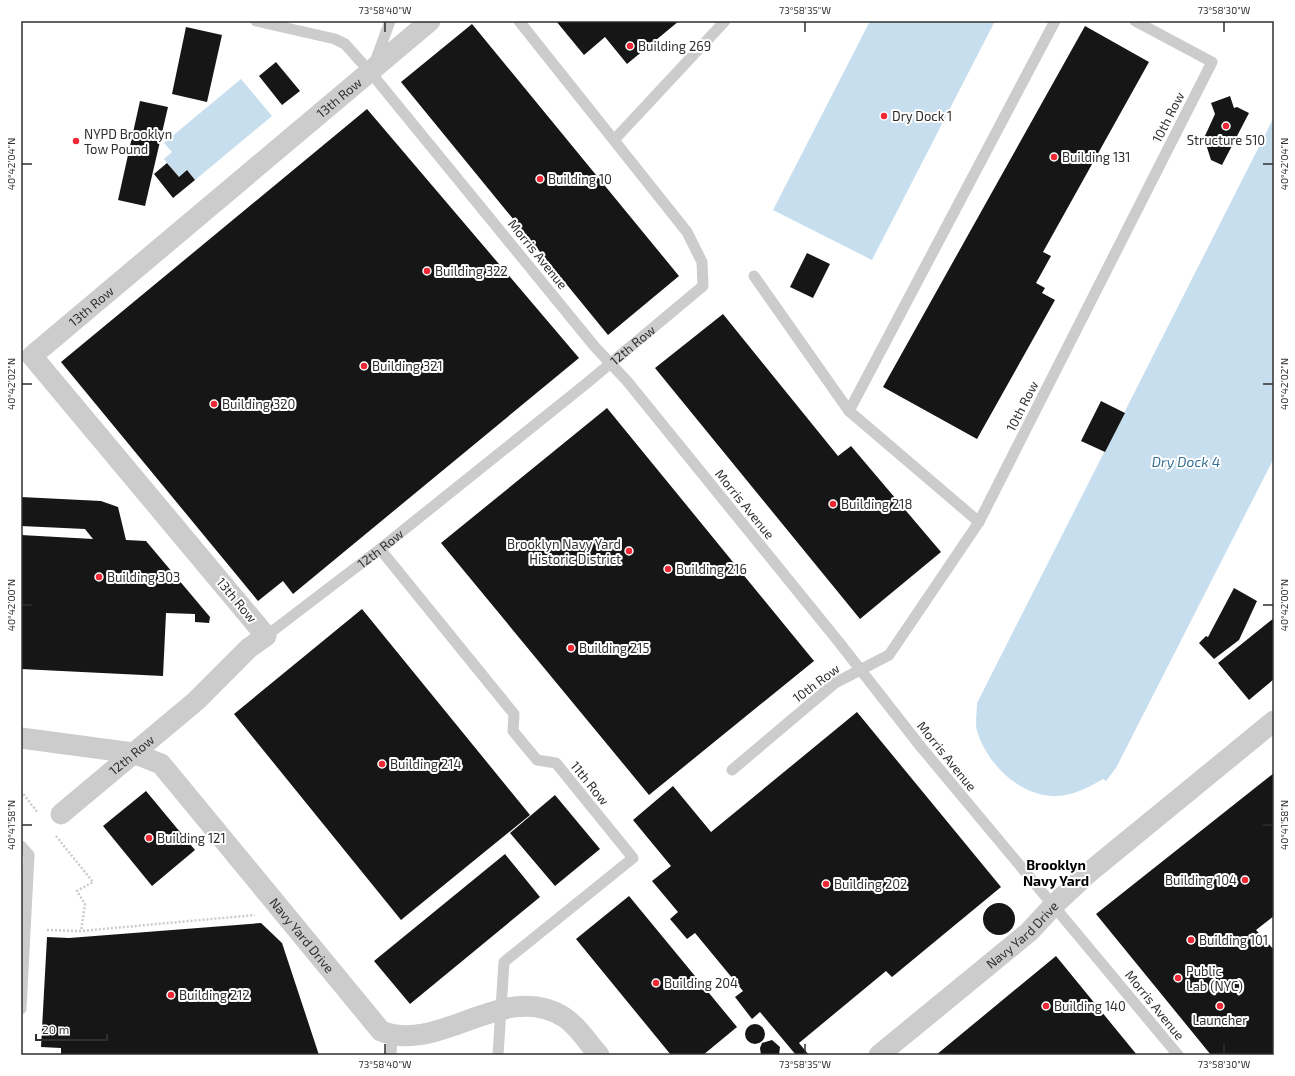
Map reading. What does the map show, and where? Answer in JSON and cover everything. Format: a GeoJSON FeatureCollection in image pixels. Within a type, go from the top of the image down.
{"type":"FeatureCollection","features":[{"type":"Feature","properties":{"kind":"street","name":"13th Row"},"geometry":{"type":"LineString","coordinates":[[266,636],[32,356],[371,73],[430,21]]}},
{"type":"Feature","properties":{"kind":"street","name":"12th Row"},"geometry":{"type":"LineString","coordinates":[[62,814],[133,753],[196,702],[249,648],[266,636]]}},
{"type":"Feature","properties":{"kind":"street","name":"Navy Yard Drive"},"geometry":{"type":"LineString","coordinates":[[890,1052],[1030,932],[1054,905],[1087,874],[1274,721]]}},
{"type":"Feature","properties":{"kind":"street","name":"Navy Yard Drive"},"geometry":{"type":"LineString","coordinates":[[21,738],[133,753],[161,764],[381,1032],[392,1035]]}},
{"type":"Feature","properties":{"kind":"street"},"geometry":{"type":"LineString","coordinates":[[392,1035],[428,1033],[500,1010],[533,1006],[555,1012],[572,1023],[599,1055]]}},
{"type":"Feature","properties":{"kind":"lane","name":"Morris Avenue"},"geometry":{"type":"LineString","coordinates":[[256,21],[335,39],[345,44],[371,73],[595,347],[610,362],[859,669],[920,747],[1054,905],[1178,1055]]}},
{"type":"Feature","properties":{"kind":"lane"},"geometry":{"type":"LineString","coordinates":[[371,73],[390,21]]}},
{"type":"Feature","properties":{"kind":"lane"},"geometry":{"type":"LineString","coordinates":[[519,21],[614,140],[725,21]]}},
{"type":"Feature","properties":{"kind":"lane"},"geometry":{"type":"LineString","coordinates":[[849,411],[1055,21]]}},
{"type":"Feature","properties":{"kind":"lane","name":"10th Row"},"geometry":{"type":"LineString","coordinates":[[732,770],[834,683],[889,655],[979,522],[1212,62],[1135,21]]}},
{"type":"Feature","properties":{"kind":"lane","name":"12th Row"},"geometry":{"type":"LineString","coordinates":[[266,636],[380,549],[587,383],[610,362],[703,286],[702,262],[687,232],[614,140]]}},
{"type":"Feature","properties":{"kind":"lane"},"geometry":{"type":"LineString","coordinates":[[754,276],[849,411],[979,522]]}},
{"type":"Feature","properties":{"kind":"lane","name":"11th Row"},"geometry":{"type":"LineString","coordinates":[[380,549],[514,714],[513,731],[537,760],[556,763],[634,858],[504,962],[500,1010]]}},
{"type":"Feature","properties":{"kind":"lane"},"geometry":{"type":"LineString","coordinates":[[21,846],[29,855],[21,1009]]}},
{"type":"Feature","properties":{"kind":"lane"},"geometry":{"type":"LineString","coordinates":[[498,1055],[500,1010]]}},
{"type":"Feature","properties":{"kind":"lane"},"geometry":{"type":"LineString","coordinates":[[391,1055],[392,1035]]}},
{"type":"Feature","properties":{"kind":"path"},"geometry":{"type":"LineString","coordinates":[[21,791],[40,816]]}},
{"type":"Feature","properties":{"kind":"path"},"geometry":{"type":"LineString","coordinates":[[54,834],[93,882],[78,892],[85,904],[81,931]]}},
{"type":"Feature","properties":{"kind":"path"},"geometry":{"type":"LineString","coordinates":[[47,930],[81,931],[260,915]]}},
{"type":"Feature","properties":{"kind":"water","name":"Dry Dock 1"},"geometry":{"type":"Polygon","coordinates":[[[870,21],[995,21],[872,260],[773,210],[870,21]]]}},
{"type":"Feature","properties":{"kind":"water"},"geometry":{"type":"Polygon","coordinates":[[[241,79],[272,116],[195,180],[187,170],[179,177],[164,159],[172,152],[164,143],[241,79]]]}},
{"type":"Feature","properties":{"kind":"water","name":"Dry Dock 4"},"geometry":{"type":"Polygon","coordinates":[[[1272,121],[1274,122],[1274,458],[1116,768],[1106,781],[1103,779],[1091,786],[1065,795],[1052,796],[1027,790],[1005,775],[988,754],[977,731],[977,703],[1272,121]]]}},
{"type":"Feature","properties":{"kind":"building","name":"Building 269"},"geometry":{"type":"Polygon","coordinates":[[[556,21],[679,21],[627,64],[605,37],[584,55],[556,21]]]}},
{"type":"Feature","properties":{"kind":"building","name":"Building 10"},"geometry":{"type":"Polygon","coordinates":[[[472,24],[679,276],[608,335],[401,82],[472,24]]]}},
{"type":"Feature","properties":{"kind":"building","name":"Building 131"},"geometry":{"type":"Polygon","coordinates":[[[1085,26],[1149,62],[1043,252],[1051,256],[1036,283],[1045,288],[1042,293],[1055,300],[977,439],[883,387],[1085,26]]]}},
{"type":"Feature","properties":{"kind":"building"},"geometry":{"type":"Polygon","coordinates":[[[186,27],[222,35],[207,102],[172,94],[186,27]]]}},
{"type":"Feature","properties":{"kind":"building"},"geometry":{"type":"Polygon","coordinates":[[[276,62],[300,91],[282,105],[259,76],[276,62]]]}},
{"type":"Feature","properties":{"kind":"building","name":"Structure 510"},"geometry":{"type":"Polygon","coordinates":[[[1230,96],[1234,108],[1237,107],[1249,113],[1222,165],[1211,160],[1204,138],[1215,114],[1211,103],[1230,96]]]}},
{"type":"Feature","properties":{"kind":"building"},"geometry":{"type":"Polygon","coordinates":[[[140,101],[168,107],[145,206],[118,200],[140,101]]]}},
{"type":"Feature","properties":{"kind":"building"},"geometry":{"type":"Polygon","coordinates":[[[367,109],[579,358],[293,594],[283,581],[258,601],[61,362],[367,109]]]}},
{"type":"Feature","properties":{"kind":"building"},"geometry":{"type":"Polygon","coordinates":[[[167,163],[179,177],[187,170],[195,180],[173,198],[154,174],[167,163]]]}},
{"type":"Feature","properties":{"kind":"building"},"geometry":{"type":"Polygon","coordinates":[[[807,253],[830,264],[813,298],[790,287],[807,253]]]}},
{"type":"Feature","properties":{"kind":"building","name":"Building 218"},"geometry":{"type":"Polygon","coordinates":[[[723,314],[838,456],[851,446],[941,552],[860,619],[655,368],[723,314]]]}},
{"type":"Feature","properties":{"kind":"building"},"geometry":{"type":"Polygon","coordinates":[[[1101,401],[1125,413],[1105,452],[1081,441],[1101,401]]]}},
{"type":"Feature","properties":{"kind":"building"},"geometry":{"type":"Polygon","coordinates":[[[607,408],[814,661],[649,795],[441,543],[607,408]]]}},
{"type":"Feature","properties":{"kind":"building","name":"Building 303"},"geometry":{"type":"Polygon","coordinates":[[[21,497],[101,501],[118,507],[126,540],[146,541],[210,617],[209,623],[195,622],[195,614],[166,613],[163,676],[21,669],[21,535],[93,539],[85,529],[21,526],[21,497]]]}},
{"type":"Feature","properties":{"kind":"building"},"geometry":{"type":"Polygon","coordinates":[[[1234,588],[1257,601],[1239,640],[1214,659],[1199,643],[1206,636],[1208,637],[1234,588]]]}},
{"type":"Feature","properties":{"kind":"building","name":"Building 214"},"geometry":{"type":"Polygon","coordinates":[[[362,609],[530,815],[401,920],[234,714],[362,609]]]}},
{"type":"Feature","properties":{"kind":"building"},"geometry":{"type":"Polygon","coordinates":[[[1274,618],[1274,679],[1249,700],[1218,663],[1274,618]]]}},
{"type":"Feature","properties":{"kind":"building","name":"Building 202"},"geometry":{"type":"Polygon","coordinates":[[[857,712],[1001,887],[892,977],[886,971],[799,1043],[809,1055],[796,1055],[760,1012],[752,1019],[735,997],[743,991],[695,933],[687,939],[670,919],[678,912],[652,881],[671,866],[633,820],[673,786],[711,832],[857,712]]]}},
{"type":"Feature","properties":{"kind":"building","name":"Building 101"},"geometry":{"type":"Polygon","coordinates":[[[1274,773],[1274,916],[1256,930],[1274,950],[1274,1055],[1211,1055],[1096,914],[1274,773]]]}},
{"type":"Feature","properties":{"kind":"building","name":"Building 121"},"geometry":{"type":"Polygon","coordinates":[[[146,791],[195,850],[152,886],[103,826],[146,791]]]}},
{"type":"Feature","properties":{"kind":"building"},"geometry":{"type":"Polygon","coordinates":[[[555,795],[600,849],[555,886],[510,833],[555,795]]]}},
{"type":"Feature","properties":{"kind":"building"},"geometry":{"type":"Polygon","coordinates":[[[505,854],[540,897],[410,1004],[374,961],[505,854]]]}},
{"type":"Feature","properties":{"kind":"building","name":"Building 204"},"geometry":{"type":"Polygon","coordinates":[[[629,896],[737,1027],[703,1055],[671,1055],[576,939],[629,896]]]}},
{"type":"Feature","properties":{"kind":"building"},"geometry":{"type":"Polygon","coordinates":[[[1002,903],[1008,905],[1013,910],[1015,919],[1013,928],[1008,933],[996,935],[990,933],[985,928],[983,916],[985,910],[990,905],[1002,903]]]}},
{"type":"Feature","properties":{"kind":"building","name":"Building 212"},"geometry":{"type":"Polygon","coordinates":[[[261,923],[282,943],[319,1055],[61,1055],[61,1048],[41,1047],[47,937],[69,938],[261,923]]]}},
{"type":"Feature","properties":{"kind":"building","name":"Building 140"},"geometry":{"type":"Polygon","coordinates":[[[1056,956],[1137,1055],[936,1055],[1056,956]]]}},
{"type":"Feature","properties":{"kind":"building"},"geometry":{"type":"Polygon","coordinates":[[[755,1024],[762,1027],[765,1034],[762,1041],[755,1044],[748,1041],[745,1034],[748,1027],[755,1024]]]}},
{"type":"Feature","properties":{"kind":"building"},"geometry":{"type":"Polygon","coordinates":[[[772,1040],[780,1047],[779,1055],[761,1055],[760,1048],[762,1043],[772,1040]]]}},
{"type":"Feature","properties":{"kind":"place","name":"Building 269"},"geometry":{"type":"Point","coordinates":[630,46]}},
{"type":"Feature","properties":{"kind":"place","name":"Dry Dock 1"},"geometry":{"type":"Point","coordinates":[884,116]}},
{"type":"Feature","properties":{"kind":"place","name":"Structure 510"},"geometry":{"type":"Point","coordinates":[1226,126]}},
{"type":"Feature","properties":{"kind":"place","name":"NYPD Brooklyn Tow Pound"},"geometry":{"type":"Point","coordinates":[76,141]}},
{"type":"Feature","properties":{"kind":"place","name":"Building 131"},"geometry":{"type":"Point","coordinates":[1054,157]}},
{"type":"Feature","properties":{"kind":"place","name":"Building 10"},"geometry":{"type":"Point","coordinates":[540,179]}},
{"type":"Feature","properties":{"kind":"place","name":"Building 322"},"geometry":{"type":"Point","coordinates":[427,271]}},
{"type":"Feature","properties":{"kind":"place","name":"Building 321"},"geometry":{"type":"Point","coordinates":[364,366]}},
{"type":"Feature","properties":{"kind":"place","name":"Building 320"},"geometry":{"type":"Point","coordinates":[214,404]}},
{"type":"Feature","properties":{"kind":"place","name":"Building 218"},"geometry":{"type":"Point","coordinates":[833,504]}},
{"type":"Feature","properties":{"kind":"place","name":"Brooklyn Navy Yard Historic District"},"geometry":{"type":"Point","coordinates":[629,551]}},
{"type":"Feature","properties":{"kind":"place","name":"Building 216"},"geometry":{"type":"Point","coordinates":[668,569]}},
{"type":"Feature","properties":{"kind":"place","name":"Building 303"},"geometry":{"type":"Point","coordinates":[99,577]}},
{"type":"Feature","properties":{"kind":"place","name":"Building 215"},"geometry":{"type":"Point","coordinates":[571,648]}},
{"type":"Feature","properties":{"kind":"place","name":"Building 214"},"geometry":{"type":"Point","coordinates":[382,764]}},
{"type":"Feature","properties":{"kind":"place","name":"Building 121"},"geometry":{"type":"Point","coordinates":[149,838]}},
{"type":"Feature","properties":{"kind":"place","name":"Building 104"},"geometry":{"type":"Point","coordinates":[1245,880]}},
{"type":"Feature","properties":{"kind":"place","name":"Building 202"},"geometry":{"type":"Point","coordinates":[826,884]}},
{"type":"Feature","properties":{"kind":"place","name":"Building 101"},"geometry":{"type":"Point","coordinates":[1191,940]}},
{"type":"Feature","properties":{"kind":"place","name":"Public Lab (NYC)"},"geometry":{"type":"Point","coordinates":[1178,978]}},
{"type":"Feature","properties":{"kind":"place","name":"Building 204"},"geometry":{"type":"Point","coordinates":[656,983]}},
{"type":"Feature","properties":{"kind":"place","name":"Building 212"},"geometry":{"type":"Point","coordinates":[171,995]}},
{"type":"Feature","properties":{"kind":"place","name":"Building 140"},"geometry":{"type":"Point","coordinates":[1046,1006]}},
{"type":"Feature","properties":{"kind":"place","name":"Launcher"},"geometry":{"type":"Point","coordinates":[1220,1006]}},
{"type":"Feature","properties":{"kind":"district","name":"Brooklyn Navy Yard"},"geometry":{"type":"Point","coordinates":[1056,872]}}]}
